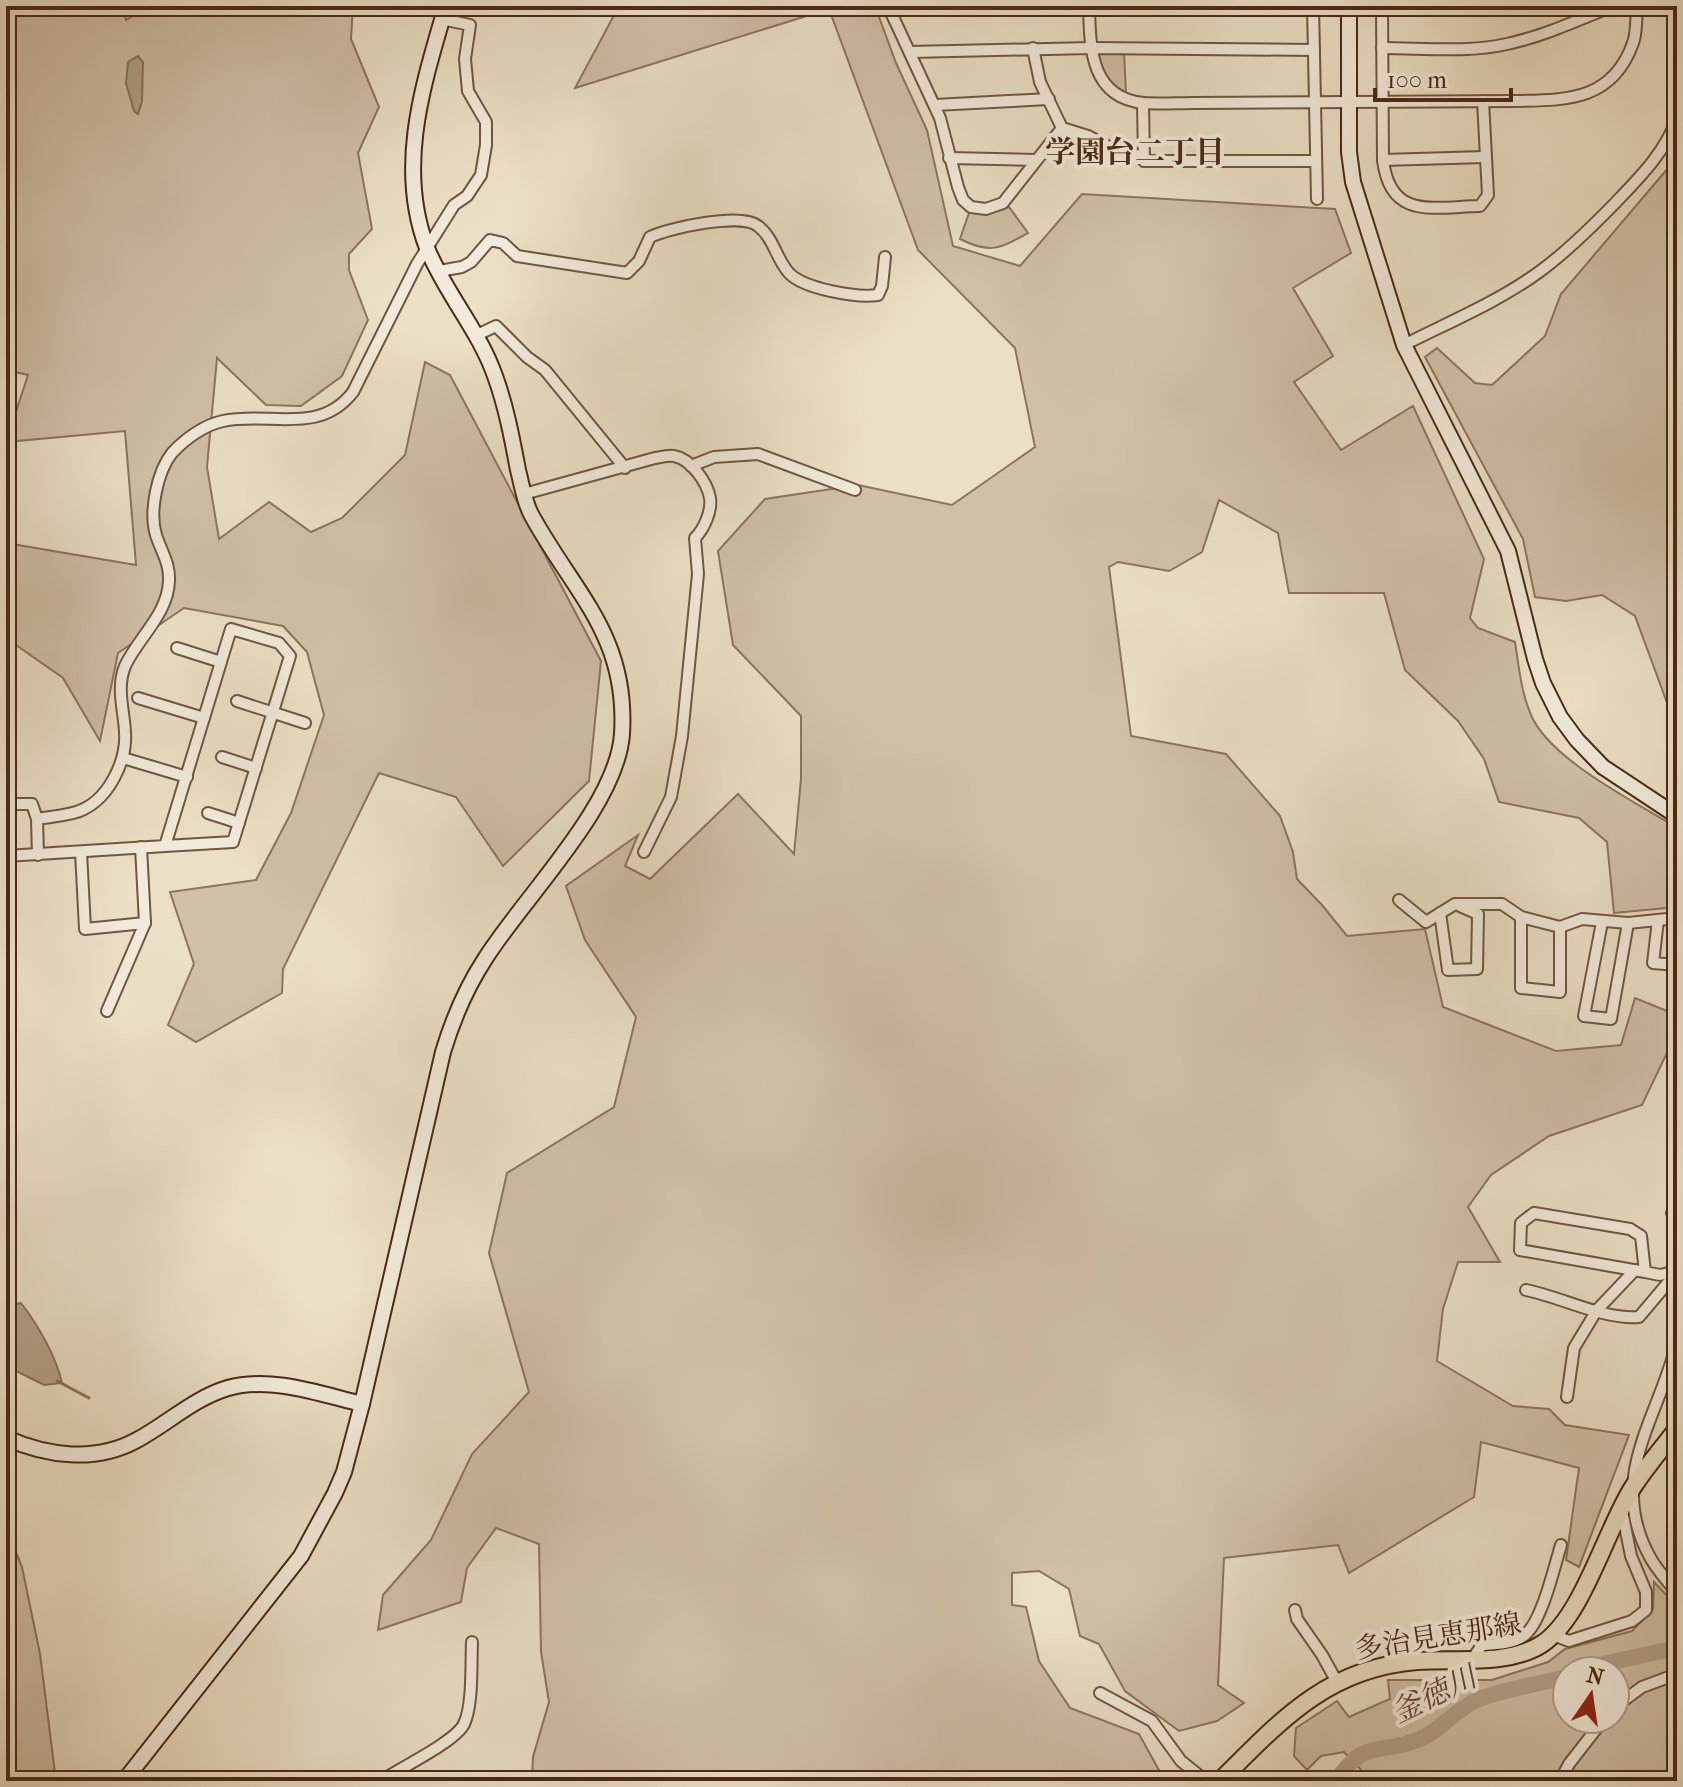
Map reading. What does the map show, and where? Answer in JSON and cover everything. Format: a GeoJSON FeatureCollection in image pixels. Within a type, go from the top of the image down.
{"type":"FeatureCollection","features":[{"type":"Feature","properties":{"kind":"main road","name":"多治見恵那線"},"geometry":{"type":"LineString","coordinates":[[1220,1781],[1287,1714],[1337,1682],[1388,1665],[1505,1657],[1529,1651],[1553,1635],[1578,1598],[1633,1487],[1677,1429]]}},
{"type":"Feature","properties":{"kind":"street"},"geometry":{"type":"LineString","coordinates":[[888,6],[935,105],[963,200],[971,207],[986,209],[1003,203],[1062,128]]}},
{"type":"Feature","properties":{"kind":"street"},"geometry":{"type":"LineString","coordinates":[[1089,6],[1090,48],[1096,71],[1109,89],[1143,103],[1561,100],[1587,95],[1607,83],[1623,61],[1633,43],[1637,6]]}},
{"type":"Feature","properties":{"kind":"street"},"geometry":{"type":"LineString","coordinates":[[1313,6],[1317,199]]}},
{"type":"Feature","properties":{"kind":"street"},"geometry":{"type":"LineString","coordinates":[[1349,6],[1349,152],[1353,182],[1404,345],[1508,551],[1535,659],[1560,717],[1603,767],[1677,816]]}},
{"type":"Feature","properties":{"kind":"street"},"geometry":{"type":"LineString","coordinates":[[1382,6],[1383,160],[1390,190],[1403,203],[1416,207],[1480,206],[1488,195],[1483,101]]}},
{"type":"Feature","properties":{"kind":"street"},"geometry":{"type":"LineString","coordinates":[[1382,48],[1484,48],[1533,37],[1613,6]]}},
{"type":"Feature","properties":{"kind":"street"},"geometry":{"type":"LineString","coordinates":[[37,819],[84,810],[106,789],[123,758],[125,733],[120,685],[125,666],[167,601],[170,581],[168,562],[155,532],[155,510],[158,482],[170,455],[206,426],[225,420],[301,419],[324,416],[342,406],[353,392],[428,248],[454,205],[467,196],[481,175],[486,122],[468,91],[465,59],[470,25],[444,12],[419,104],[413,140],[412,180],[417,212],[428,248],[439,271],[487,352],[503,399],[529,511],[608,639],[621,688],[621,738],[612,773],[592,813],[485,958],[457,1009],[443,1052],[362,1404],[344,1472],[324,1516],[301,1556],[124,1781]]}},
{"type":"Feature","properties":{"kind":"street"},"geometry":{"type":"LineString","coordinates":[[910,52],[1033,48],[1314,50]]}},
{"type":"Feature","properties":{"kind":"street"},"geometry":{"type":"LineString","coordinates":[[1033,48],[1040,82],[1062,128],[1088,136],[1113,149],[1140,156],[1144,161]]}},
{"type":"Feature","properties":{"kind":"street"},"geometry":{"type":"LineString","coordinates":[[935,105],[1049,99]]}},
{"type":"Feature","properties":{"kind":"street"},"geometry":{"type":"LineString","coordinates":[[1143,103],[1144,161]]}},
{"type":"Feature","properties":{"kind":"street"},"geometry":{"type":"LineString","coordinates":[[1404,345],[1538,273],[1609,210],[1656,159],[1677,119]]}},
{"type":"Feature","properties":{"kind":"street"},"geometry":{"type":"LineString","coordinates":[[1383,160],[1485,157]]}},
{"type":"Feature","properties":{"kind":"street"},"geometry":{"type":"LineString","coordinates":[[949,158],[1036,160]]}},
{"type":"Feature","properties":{"kind":"street"},"geometry":{"type":"LineString","coordinates":[[1144,161],[1315,161]]}},
{"type":"Feature","properties":{"kind":"street"},"geometry":{"type":"LineString","coordinates":[[439,271],[471,262],[490,240],[503,243],[517,256],[627,273],[639,261],[650,237],[663,230],[734,220],[756,224],[768,235],[789,273],[804,282],[829,290],[861,297],[878,295],[885,257]]}},
{"type":"Feature","properties":{"kind":"street"},"geometry":{"type":"LineString","coordinates":[[477,335],[496,326],[545,370],[625,468]]}},
{"type":"Feature","properties":{"kind":"street"},"geometry":{"type":"LineString","coordinates":[[691,466],[714,457],[758,454],[855,490]]}},
{"type":"Feature","properties":{"kind":"street"},"geometry":{"type":"LineString","coordinates":[[524,494],[673,455],[686,460],[710,499],[703,530],[695,538],[698,574],[682,736],[671,797],[644,852]]}},
{"type":"Feature","properties":{"kind":"street"},"geometry":{"type":"LineString","coordinates":[[6,856],[233,842],[290,656],[279,643],[231,629],[165,846]]}},
{"type":"Feature","properties":{"kind":"street"},"geometry":{"type":"LineString","coordinates":[[177,648],[221,662]]}},
{"type":"Feature","properties":{"kind":"street"},"geometry":{"type":"LineString","coordinates":[[138,698],[204,718]]}},
{"type":"Feature","properties":{"kind":"street"},"geometry":{"type":"LineString","coordinates":[[237,701],[305,723]]}},
{"type":"Feature","properties":{"kind":"street"},"geometry":{"type":"LineString","coordinates":[[222,757],[256,768]]}},
{"type":"Feature","properties":{"kind":"street"},"geometry":{"type":"LineString","coordinates":[[123,758],[187,777]]}},
{"type":"Feature","properties":{"kind":"street"},"geometry":{"type":"LineString","coordinates":[[6,804],[32,804],[37,819],[38,855]]}},
{"type":"Feature","properties":{"kind":"street"},"geometry":{"type":"LineString","coordinates":[[208,813],[239,823]]}},
{"type":"Feature","properties":{"kind":"street"},"geometry":{"type":"LineString","coordinates":[[107,1011],[145,923],[141,847]]}},
{"type":"Feature","properties":{"kind":"street"},"geometry":{"type":"LineString","coordinates":[[81,852],[85,929],[145,923]]}},
{"type":"Feature","properties":{"kind":"street"},"geometry":{"type":"LineString","coordinates":[[1399,900],[1426,922],[1455,904],[1502,904],[1521,917],[1560,927],[1582,919],[1628,923],[1677,918]]}},
{"type":"Feature","properties":{"kind":"street"},"geometry":{"type":"LineString","coordinates":[[1440,913],[1448,970],[1477,969],[1478,914],[1455,904]]}},
{"type":"Feature","properties":{"kind":"street"},"geometry":{"type":"LineString","coordinates":[[1521,917],[1521,988],[1560,992],[1560,927]]}},
{"type":"Feature","properties":{"kind":"street"},"geometry":{"type":"LineString","coordinates":[[1658,920],[1653,963],[1677,965]]}},
{"type":"Feature","properties":{"kind":"street"},"geometry":{"type":"LineString","coordinates":[[1602,922],[1584,1016],[1611,1019],[1628,923]]}},
{"type":"Feature","properties":{"kind":"street"},"geometry":{"type":"LineString","coordinates":[[1567,1397],[1574,1348],[1597,1310],[1640,1271],[1641,1236],[1630,1229],[1534,1213],[1521,1223],[1520,1250],[1640,1271],[1660,1275],[1677,1272]]}},
{"type":"Feature","properties":{"kind":"street"},"geometry":{"type":"LineString","coordinates":[[1526,1290],[1622,1319],[1639,1317],[1677,1272]]}},
{"type":"Feature","properties":{"kind":"street"},"geometry":{"type":"LineString","coordinates":[[1677,1342],[1633,1467],[1640,1536],[1652,1561],[1677,1593]]}},
{"type":"Feature","properties":{"kind":"street"},"geometry":{"type":"LineString","coordinates":[[6,1438],[48,1453],[79,1455],[108,1452],[135,1442],[203,1399],[229,1388],[256,1384],[279,1385],[362,1404]]}},
{"type":"Feature","properties":{"kind":"street"},"geometry":{"type":"LineString","coordinates":[[1553,1635],[1569,1641],[1632,1621],[1646,1610],[1646,1592],[1631,1556],[1621,1509]]}},
{"type":"Feature","properties":{"kind":"street"},"geometry":{"type":"LineString","coordinates":[[1473,1658],[1482,1645],[1507,1643],[1524,1636],[1534,1624],[1561,1545]]}},
{"type":"Feature","properties":{"kind":"street"},"geometry":{"type":"LineString","coordinates":[[1295,1610],[1297,1619],[1337,1682]]}},
{"type":"Feature","properties":{"kind":"street"},"geometry":{"type":"LineString","coordinates":[[381,1781],[450,1740],[464,1725],[472,1642]]}},
{"type":"Feature","properties":{"kind":"street"},"geometry":{"type":"LineString","coordinates":[[1631,1695],[1642,1687],[1677,1674]]}},
{"type":"Feature","properties":{"kind":"street"},"geometry":{"type":"LineString","coordinates":[[1100,1693],[1152,1721],[1181,1761],[1206,1781]]}},
{"type":"Feature","properties":{"kind":"street"},"geometry":{"type":"LineString","coordinates":[[1560,1781],[1592,1735]]}},
{"type":"Feature","properties":{"kind":"shaded area"},"geometry":{"type":"Polygon","coordinates":[[[6,6],[124,6],[126,20],[149,6],[353,6],[351,39],[379,107],[358,153],[372,229],[349,254],[349,270],[368,320],[342,376],[301,406],[266,405],[217,358],[207,467],[219,539],[269,502],[311,532],[342,518],[405,455],[425,362],[450,375],[601,661],[589,781],[503,866],[456,797],[379,773],[283,969],[282,993],[196,1042],[168,1025],[194,964],[170,892],[256,880],[291,813],[324,715],[307,652],[283,626],[184,608],[118,653],[100,741],[63,678],[6,638],[6,543],[136,565],[125,431],[6,442],[28,375],[15,372],[6,385],[6,6]]]}},
{"type":"Feature","properties":{"kind":"shaded area"},"geometry":{"type":"Polygon","coordinates":[[[619,6],[875,6],[896,63],[927,130],[953,246],[1020,266],[1082,194],[1335,209],[1351,253],[1293,288],[1333,356],[1294,382],[1341,450],[1413,406],[1484,559],[1470,618],[1478,628],[1515,642],[1525,697],[1541,732],[1556,748],[1596,779],[1677,828],[1677,907],[1614,913],[1607,842],[1579,818],[1499,802],[1484,759],[1458,721],[1405,670],[1384,593],[1289,593],[1278,533],[1219,500],[1202,552],[1169,571],[1118,562],[1109,567],[1131,736],[1226,754],[1280,816],[1293,852],[1297,879],[1347,936],[1425,929],[1443,1007],[1556,1051],[1621,1045],[1635,998],[1677,1015],[1677,1032],[1642,1105],[1549,1136],[1491,1175],[1468,1207],[1500,1262],[1458,1262],[1443,1309],[1437,1361],[1513,1406],[1549,1409],[1565,1425],[1629,1435],[1579,1567],[1566,1560],[1579,1468],[1481,1442],[1474,1497],[1349,1573],[1338,1545],[1224,1558],[1218,1685],[1244,1703],[1217,1721],[1179,1731],[1125,1691],[1099,1644],[1080,1636],[1069,1589],[1039,1571],[1012,1573],[1012,1605],[1026,1607],[1039,1661],[1070,1708],[1139,1734],[1165,1781],[1087,1781],[1084,1775],[1069,1781],[532,1781],[533,1757],[549,1702],[541,1652],[539,1544],[496,1528],[467,1568],[461,1602],[378,1630],[383,1595],[431,1540],[472,1454],[529,1392],[489,1253],[507,1173],[614,1107],[636,1017],[585,940],[566,886],[638,835],[625,866],[650,879],[738,794],[794,854],[801,779],[801,716],[733,645],[718,551],[765,499],[858,485],[952,505],[1035,447],[1015,348],[918,250],[829,9],[575,88],[619,6]]]}},
{"type":"Feature","properties":{"kind":"shaded area"},"geometry":{"type":"Polygon","coordinates":[[[1095,51],[1124,52],[1126,93],[1114,86],[1106,76],[1095,51]]]}},
{"type":"Feature","properties":{"kind":"shaded area"},"geometry":{"type":"Polygon","coordinates":[[[138,56],[143,62],[142,101],[138,114],[134,111],[126,83],[128,62],[138,56]]]}},
{"type":"Feature","properties":{"kind":"shaded area"},"geometry":{"type":"Polygon","coordinates":[[[1677,148],[1677,730],[1635,616],[1602,595],[1566,601],[1535,597],[1523,539],[1425,357],[1437,348],[1475,383],[1492,385],[1545,336],[1561,294],[1669,167],[1677,148]]]}},
{"type":"Feature","properties":{"kind":"shaded area"},"geometry":{"type":"Polygon","coordinates":[[[971,207],[990,212],[1009,207],[1028,233],[994,248],[979,247],[960,239],[971,207]]]}},
{"type":"Feature","properties":{"kind":"shaded area"},"geometry":{"type":"Polygon","coordinates":[[[6,1297],[17,1304],[21,1303],[34,1321],[51,1352],[62,1383],[44,1385],[6,1366],[6,1297]]]}},
{"type":"Feature","properties":{"kind":"shaded area"},"geometry":{"type":"Polygon","coordinates":[[[6,1528],[22,1567],[40,1654],[56,1781],[6,1781],[6,1528]]]}},
{"type":"Feature","properties":{"kind":"shaded area"},"geometry":{"type":"Polygon","coordinates":[[[1654,1582],[1677,1606],[1677,1629],[1672,1639],[1677,1647],[1677,1781],[1360,1781],[1365,1774],[1344,1752],[1321,1756],[1307,1770],[1294,1756],[1296,1728],[1337,1701],[1349,1717],[1390,1699],[1388,1680],[1492,1680],[1551,1660],[1551,1735],[1631,1735],[1631,1655],[1557,1655],[1565,1649],[1632,1631],[1653,1609],[1654,1582]]]}},
{"type":"Feature","properties":{"kind":"waterway"},"geometry":{"type":"LineString","coordinates":[[57,1381],[89,1398]]}},
{"type":"Feature","properties":{"kind":"waterway","name":"釜徳川"},"geometry":{"type":"LineString","coordinates":[[1631,1658],[1677,1648]]}},
{"type":"Feature","properties":{"kind":"waterway","name":"釜徳川"},"geometry":{"type":"LineString","coordinates":[[1336,1781],[1364,1753],[1424,1737],[1477,1700],[1551,1681]]}},
{"type":"Feature","properties":{"kind":"district","name":"学園台二丁目"},"geometry":{"type":"Point","coordinates":[1135,152]}}]}
